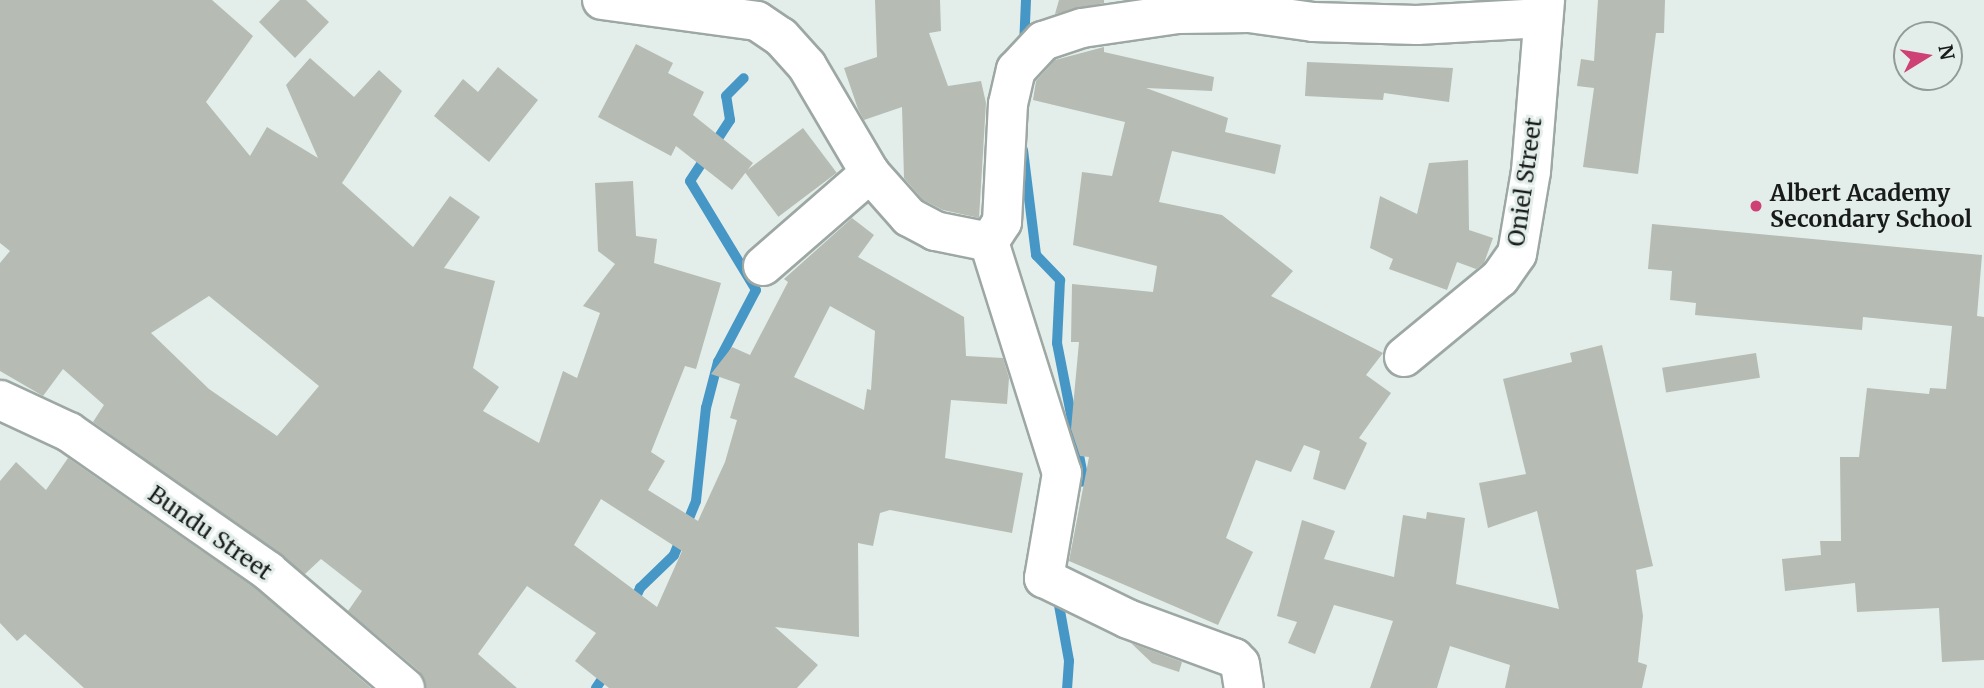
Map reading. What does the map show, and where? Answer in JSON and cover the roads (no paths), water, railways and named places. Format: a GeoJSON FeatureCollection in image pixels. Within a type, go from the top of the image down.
{"type":"FeatureCollection","features":[{"type":"Feature","properties":{"kind":"street"},"geometry":{"type":"LineString","coordinates":[[602,0],[757,21],[781,37],[807,66],[870,173],[909,217],[934,231],[989,242]]}},
{"type":"Feature","properties":{"kind":"street"},"geometry":{"type":"LineString","coordinates":[[1244,688],[1240,664],[1234,658],[1128,619],[1044,578],[1062,473],[989,242],[1003,213],[1009,104],[1016,70],[1043,41],[1082,28],[1178,14],[1249,13],[1313,22],[1417,25],[1544,9]]}},
{"type":"Feature","properties":{"kind":"street","name":"Oniel Street"},"geometry":{"type":"LineString","coordinates":[[1404,357],[1500,278],[1517,254],[1531,171],[1544,9]]}},
{"type":"Feature","properties":{"kind":"street"},"geometry":{"type":"LineString","coordinates":[[763,266],[870,173]]}},
{"type":"Feature","properties":{"kind":"street","name":"Bundu Street"},"geometry":{"type":"LineString","coordinates":[[0,400],[69,432],[268,571],[405,688]]}},
{"type":"Feature","properties":{"kind":"waterway"},"geometry":{"type":"LineString","coordinates":[[1024,46],[1026,0]]}},
{"type":"Feature","properties":{"kind":"waterway"},"geometry":{"type":"LineString","coordinates":[[632,606],[640,588],[674,555],[696,501],[706,408],[718,362],[756,290],[690,181],[730,120],[726,96],[744,78]]}},
{"type":"Feature","properties":{"kind":"waterway"},"geometry":{"type":"LineString","coordinates":[[1023,150],[1036,255],[1060,280],[1057,343],[1084,481],[1067,484]]}},
{"type":"Feature","properties":{"kind":"waterway"},"geometry":{"type":"LineString","coordinates":[[1057,594],[1069,661],[1067,688]]}},
{"type":"Feature","properties":{"kind":"waterway"},"geometry":{"type":"LineString","coordinates":[[596,688],[608,670]]}},
{"type":"Feature","properties":{"kind":"place","name":"Albert Academy Secondary School"},"geometry":{"type":"Point","coordinates":[1756,206]}}]}
